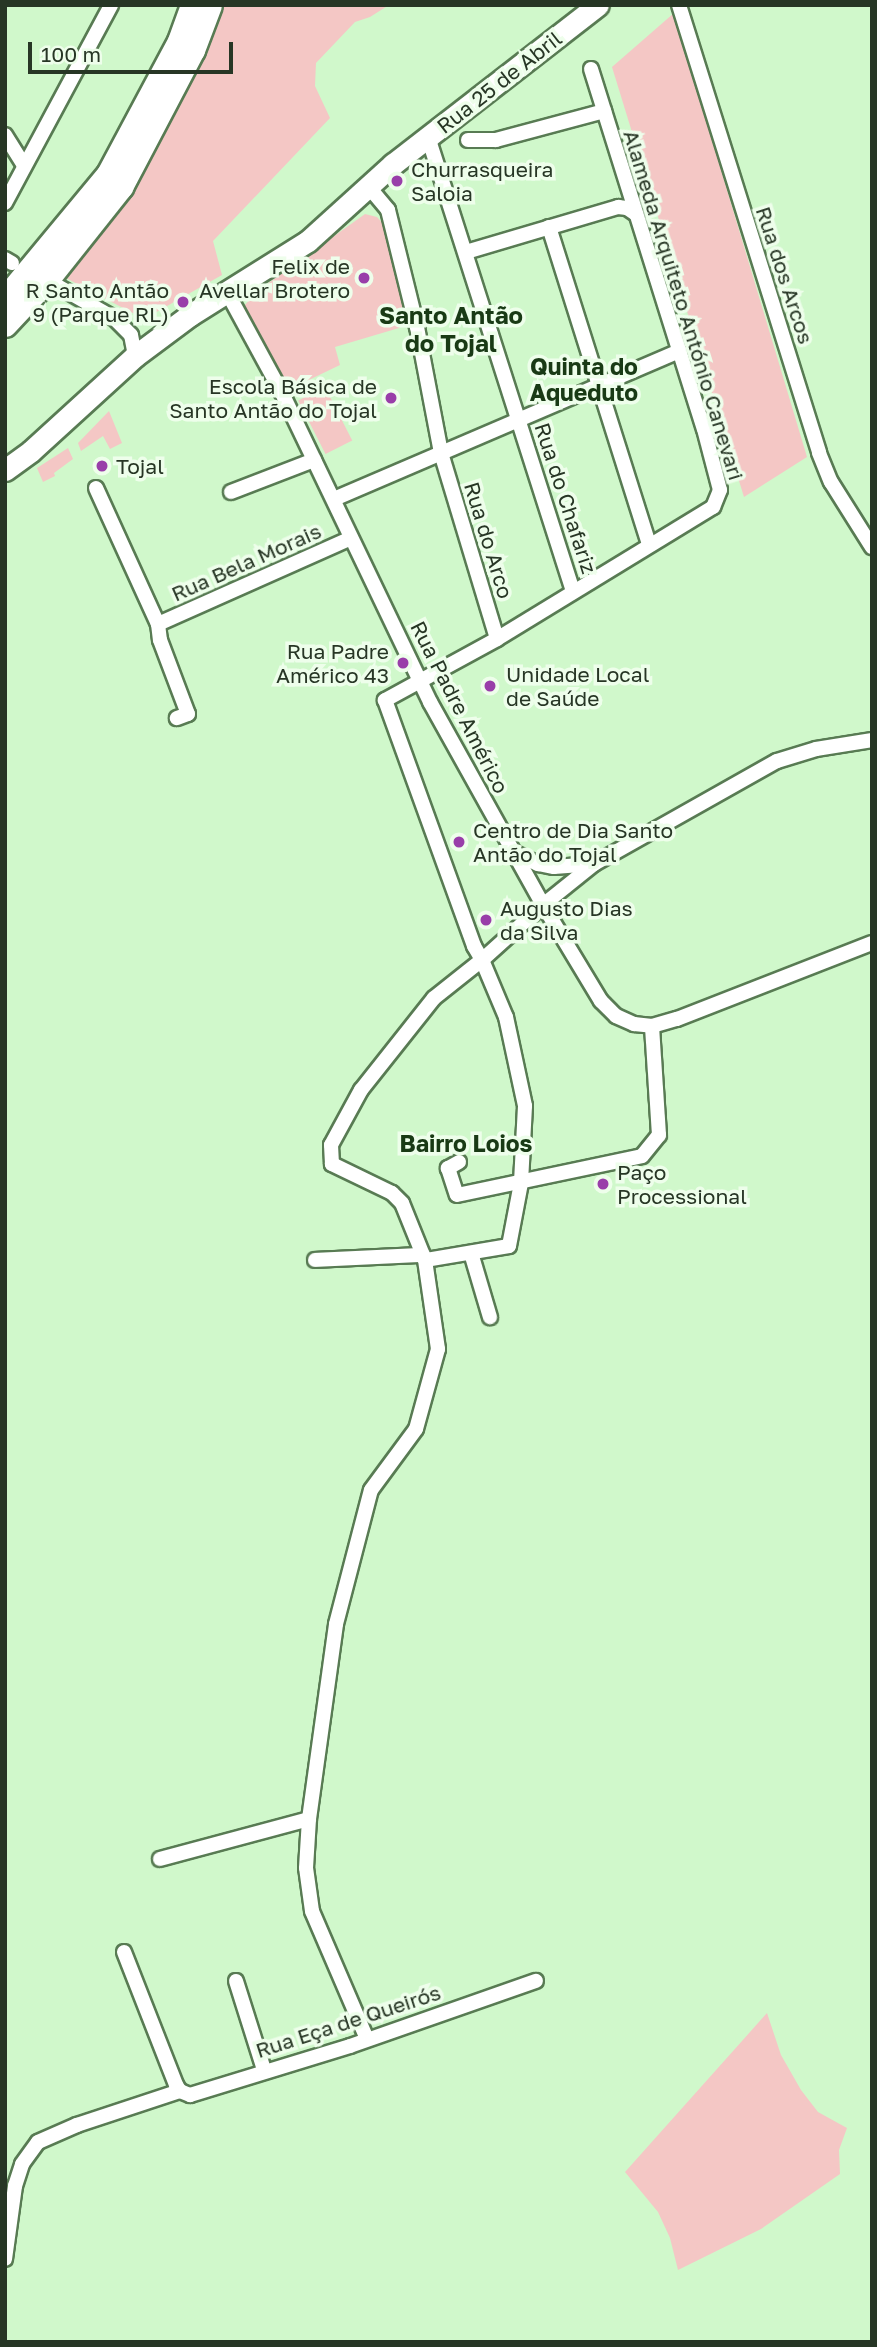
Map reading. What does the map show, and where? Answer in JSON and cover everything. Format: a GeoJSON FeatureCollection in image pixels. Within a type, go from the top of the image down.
{"type":"FeatureCollection","features":[{"type":"Feature","properties":{"kind":"highway"},"geometry":{"type":"LineString","coordinates":[[5,298],[108,174],[179,41],[192,5]]}},
{"type":"Feature","properties":{"kind":"highway"},"geometry":{"type":"LineString","coordinates":[[5,325],[47,281],[121,187],[193,50],[210,5]]}},
{"type":"Feature","properties":{"kind":"main road","name":"Rua 25 de Abril"},"geometry":{"type":"LineString","coordinates":[[5,470],[32,451],[135,356],[174,326],[308,241],[368,186],[428,137],[598,5]]}},
{"type":"Feature","properties":{"kind":"street"},"geometry":{"type":"LineString","coordinates":[[5,204],[111,5]]}},
{"type":"Feature","properties":{"kind":"street","name":"Rua dos Arcos"},"geometry":{"type":"LineString","coordinates":[[679,5],[819,453],[831,482],[872,547]]}},
{"type":"Feature","properties":{"kind":"street","name":"Alameda Arquiteto António Canevari"},"geometry":{"type":"LineString","coordinates":[[482,960],[448,880],[385,700],[497,639],[573,590],[713,507],[719,497],[713,462],[680,351],[591,69]]}},
{"type":"Feature","properties":{"kind":"street"},"geometry":{"type":"LineString","coordinates":[[468,140],[496,140],[604,111]]}},
{"type":"Feature","properties":{"kind":"street"},"geometry":{"type":"LineString","coordinates":[[5,135],[24,164]]}},
{"type":"Feature","properties":{"kind":"street","name":"Rua do Chafariz"},"geometry":{"type":"LineString","coordinates":[[428,137],[573,590]]}},
{"type":"Feature","properties":{"kind":"street","name":"Rua do Arco"},"geometry":{"type":"LineString","coordinates":[[368,186],[388,210],[417,327],[441,453],[497,639]]}},
{"type":"Feature","properties":{"kind":"street"},"geometry":{"type":"LineString","coordinates":[[466,253],[618,207],[636,214]]}},
{"type":"Feature","properties":{"kind":"street"},"geometry":{"type":"LineString","coordinates":[[549,227],[649,544]]}},
{"type":"Feature","properties":{"kind":"street"},"geometry":{"type":"LineString","coordinates":[[47,281],[114,318],[131,335],[135,356]]}},
{"type":"Feature","properties":{"kind":"street","name":"Rua Padre Américo"},"geometry":{"type":"LineString","coordinates":[[227,292],[334,499],[421,682],[533,889],[601,1001],[615,1016],[634,1024],[652,1026]]}},
{"type":"Feature","properties":{"kind":"street"},"geometry":{"type":"LineString","coordinates":[[334,499],[680,351]]}},
{"type":"Feature","properties":{"kind":"street"},"geometry":{"type":"LineString","coordinates":[[231,492],[314,460]]}},
{"type":"Feature","properties":{"kind":"street"},"geometry":{"type":"LineString","coordinates":[[96,488],[158,624],[160,640],[188,714],[177,718]]}},
{"type":"Feature","properties":{"kind":"street","name":"Rua Bela Morais"},"geometry":{"type":"LineString","coordinates":[[158,624],[351,538]]}},
{"type":"Feature","properties":{"kind":"street"},"geometry":{"type":"LineString","coordinates":[[367,2039],[312,1911],[306,1868],[309,1819],[336,1624],[371,1490],[416,1429],[438,1349],[424,1258],[402,1203],[392,1193],[332,1164],[331,1145],[361,1090],[434,998],[594,864],[777,761],[816,749],[865,741]]}},
{"type":"Feature","properties":{"kind":"street"},"geometry":{"type":"LineString","coordinates":[[512,851],[526,860],[554,867],[594,864]]}},
{"type":"Feature","properties":{"kind":"street"},"geometry":{"type":"LineString","coordinates":[[533,889],[554,867]]}},
{"type":"Feature","properties":{"kind":"street"},"geometry":{"type":"LineString","coordinates":[[459,1162],[448,1168],[457,1195],[642,1156],[659,1135],[652,1026],[677,1019],[872,943]]}},
{"type":"Feature","properties":{"kind":"street"},"geometry":{"type":"LineString","coordinates":[[315,1260],[424,1258],[509,1246],[521,1183],[525,1106],[506,1017],[482,960]]}},
{"type":"Feature","properties":{"kind":"street"},"geometry":{"type":"LineString","coordinates":[[471,1253],[490,1317]]}},
{"type":"Feature","properties":{"kind":"street"},"geometry":{"type":"LineString","coordinates":[[160,1859],[309,1819]]}},
{"type":"Feature","properties":{"kind":"street"},"geometry":{"type":"LineString","coordinates":[[124,1952],[178,2088]]}},
{"type":"Feature","properties":{"kind":"street","name":"Rua Eça de Queirós"},"geometry":{"type":"LineString","coordinates":[[5,2259],[18,2175],[22,2164],[38,2142],[178,2088],[190,2095],[367,2039],[536,1981]]}},
{"type":"Feature","properties":{"kind":"street"},"geometry":{"type":"LineString","coordinates":[[236,1982],[264,2070]]}},
{"type":"Feature","properties":{"kind":"shaded area"},"geometry":{"type":"Polygon","coordinates":[[[223,5],[389,5],[370,17],[355,22],[316,63],[315,86],[330,118],[213,241],[222,275],[144,319],[64,277],[134,176],[194,74],[223,5]]]}},
{"type":"Feature","properties":{"kind":"shaded area"},"geometry":{"type":"Polygon","coordinates":[[[674,13],[807,457],[744,497],[612,67],[674,13]]]}},
{"type":"Feature","properties":{"kind":"shaded area"},"geometry":{"type":"Polygon","coordinates":[[[365,214],[377,217],[384,225],[406,322],[399,328],[335,347],[340,365],[288,390],[246,314],[245,305],[256,292],[365,214]]]}},
{"type":"Feature","properties":{"kind":"shaded area"},"geometry":{"type":"Polygon","coordinates":[[[325,387],[352,440],[326,454],[298,401],[325,387]]]}},
{"type":"Feature","properties":{"kind":"shaded area"},"geometry":{"type":"Polygon","coordinates":[[[109,411],[122,443],[110,449],[103,436],[81,451],[78,443],[109,411]]]}},
{"type":"Feature","properties":{"kind":"shaded area"},"geometry":{"type":"Polygon","coordinates":[[[68,448],[73,459],[54,473],[55,476],[43,482],[37,468],[68,448]]]}},
{"type":"Feature","properties":{"kind":"shaded area"},"geometry":{"type":"Polygon","coordinates":[[[767,2013],[781,2055],[801,2090],[818,2112],[847,2128],[839,2150],[840,2174],[761,2229],[678,2270],[670,2238],[658,2212],[625,2172],[767,2013]]]}},
{"type":"Feature","properties":{"kind":"place","name":"Churrasqueira Saloia"},"geometry":{"type":"Point","coordinates":[397,181]}},
{"type":"Feature","properties":{"kind":"place","name":"Felix de Avellar Brotero"},"geometry":{"type":"Point","coordinates":[364,278]}},
{"type":"Feature","properties":{"kind":"place","name":"R Santo Antão 9 (Parque RL)"},"geometry":{"type":"Point","coordinates":[183,302]}},
{"type":"Feature","properties":{"kind":"place","name":"Escola Básica de Santo Antão do Tojal"},"geometry":{"type":"Point","coordinates":[391,398]}},
{"type":"Feature","properties":{"kind":"place","name":"Tojal"},"geometry":{"type":"Point","coordinates":[102,466]}},
{"type":"Feature","properties":{"kind":"place","name":"Rua Padre Américo 43"},"geometry":{"type":"Point","coordinates":[403,663]}},
{"type":"Feature","properties":{"kind":"place","name":"Unidade Local de Saúde"},"geometry":{"type":"Point","coordinates":[490,686]}},
{"type":"Feature","properties":{"kind":"place","name":"Centro de Dia Santo Antão do Tojal"},"geometry":{"type":"Point","coordinates":[459,842]}},
{"type":"Feature","properties":{"kind":"place","name":"Augusto Dias da Silva"},"geometry":{"type":"Point","coordinates":[486,920]}},
{"type":"Feature","properties":{"kind":"place","name":"Paço Processional"},"geometry":{"type":"Point","coordinates":[603,1184]}},
{"type":"Feature","properties":{"kind":"district","name":"Santo Antão do Tojal"},"geometry":{"type":"Point","coordinates":[451,329]}},
{"type":"Feature","properties":{"kind":"district","name":"Quinta do Aqueduto"},"geometry":{"type":"Point","coordinates":[584,379]}},
{"type":"Feature","properties":{"kind":"district","name":"Bairro Loios"},"geometry":{"type":"Point","coordinates":[466,1143]}}]}
